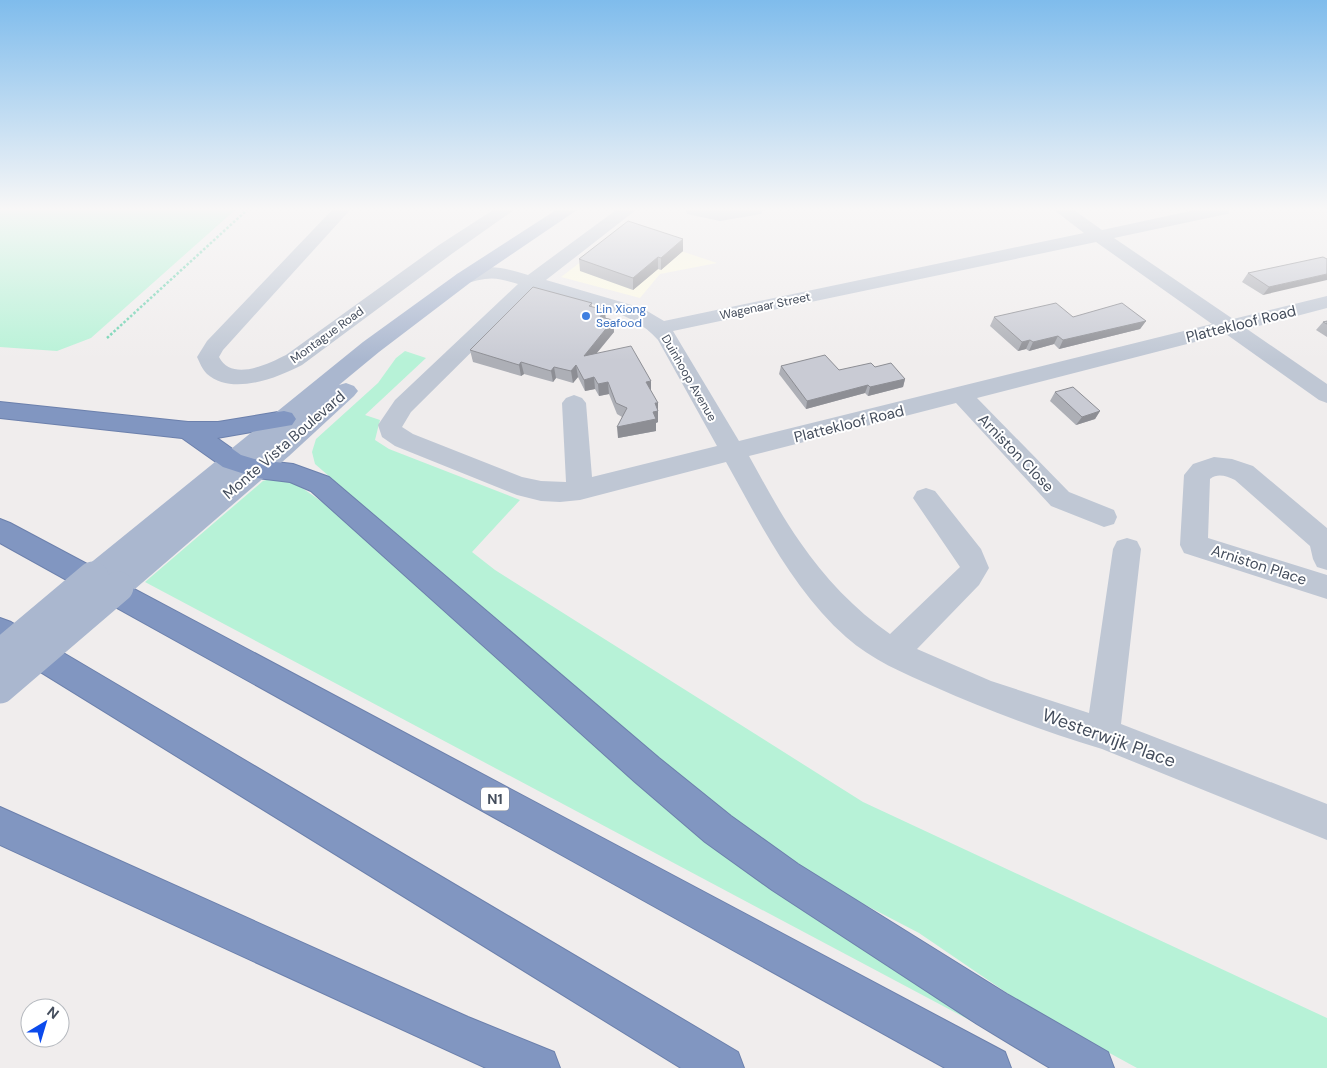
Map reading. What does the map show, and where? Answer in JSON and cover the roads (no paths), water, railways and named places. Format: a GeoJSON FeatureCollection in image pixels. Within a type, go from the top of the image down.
{"type":"FeatureCollection","features":[{"type":"Feature","properties":{"kind":"highway"},"geometry":{"type":"LineString","coordinates":[[0,410],[188,430],[218,430],[284,419]]}},
{"type":"Feature","properties":{"kind":"highway"},"geometry":{"type":"LineString","coordinates":[[188,430],[245,465],[293,474],[320,484],[647,770],[718,829],[785,877],[992,1009],[1092,1068]]}},
{"type":"Feature","properties":{"kind":"highway","name":"N1"},"geometry":{"type":"LineString","coordinates":[[0,530],[989,1068]]}},
{"type":"Feature","properties":{"kind":"highway"},"geometry":{"type":"LineString","coordinates":[[0,631],[722,1068]]}},
{"type":"Feature","properties":{"kind":"highway"},"geometry":{"type":"LineString","coordinates":[[0,825],[453,1032],[538,1068]]}},
{"type":"Feature","properties":{"kind":"main road","name":"Monte Vista Boulevard"},"geometry":{"type":"LineString","coordinates":[[245,465],[284,419],[377,343],[464,278],[492,260]]}},
{"type":"Feature","properties":{"kind":"main road","name":"Monte Vista Boulevard"},"geometry":{"type":"LineString","coordinates":[[0,655],[153,542],[245,465],[514,260]]}},
{"type":"Feature","properties":{"kind":"main road","name":"Monte Vista Boulevard"},"geometry":{"type":"LineString","coordinates":[[0,688],[153,542]]}},
{"type":"Feature","properties":{"kind":"street","name":"Montague Road"},"geometry":{"type":"LineString","coordinates":[[295,260],[215,346],[208,357],[214,369],[221,373],[241,376],[262,374],[279,368],[294,360],[432,260]]}},
{"type":"Feature","properties":{"kind":"street"},"geometry":{"type":"LineString","coordinates":[[531,282],[561,260]]}},
{"type":"Feature","properties":{"kind":"street","name":"Wagenaar Street"},"geometry":{"type":"LineString","coordinates":[[659,328],[985,260]]}},
{"type":"Feature","properties":{"kind":"street"},"geometry":{"type":"LineString","coordinates":[[1133,260],[1327,394]]}},
{"type":"Feature","properties":{"kind":"street","name":"Duinhoop Avenue"},"geometry":{"type":"LineString","coordinates":[[464,278],[483,273],[498,272],[628,310],[646,318],[659,328],[790,550],[830,600],[858,628],[892,654]]}},
{"type":"Feature","properties":{"kind":"street","name":"Plattekloof Road"},"geometry":{"type":"LineString","coordinates":[[531,282],[403,406],[390,425],[391,431],[396,436],[517,485],[541,491],[560,492],[580,490],[732,453],[1327,302]]}},
{"type":"Feature","properties":{"kind":"street","name":"Arniston Close"},"geometry":{"type":"LineString","coordinates":[[961,395],[1060,498],[1104,517]]}},
{"type":"Feature","properties":{"kind":"street"},"geometry":{"type":"LineString","coordinates":[[574,403],[580,490]]}},
{"type":"Feature","properties":{"kind":"street","name":"Arniston Place"},"geometry":{"type":"LineString","coordinates":[[1327,559],[1325,546],[1316,534],[1244,473],[1232,468],[1211,466],[1197,475],[1194,545],[1327,586]]}},
{"type":"Feature","properties":{"kind":"street"},"geometry":{"type":"LineString","coordinates":[[892,654],[969,577],[975,568],[971,556],[926,498]]}},
{"type":"Feature","properties":{"kind":"street"},"geometry":{"type":"LineString","coordinates":[[1103,733],[1127,549]]}},
{"type":"Feature","properties":{"kind":"street","name":"Westerwijk Place"},"geometry":{"type":"LineString","coordinates":[[892,654],[984,693],[1064,722],[1103,733],[1327,822]]}},
{"type":"Feature","properties":{"kind":"place","name":"Lin Xiong Seafood"},"geometry":{"type":"Point","coordinates":[586,316]}}]}
